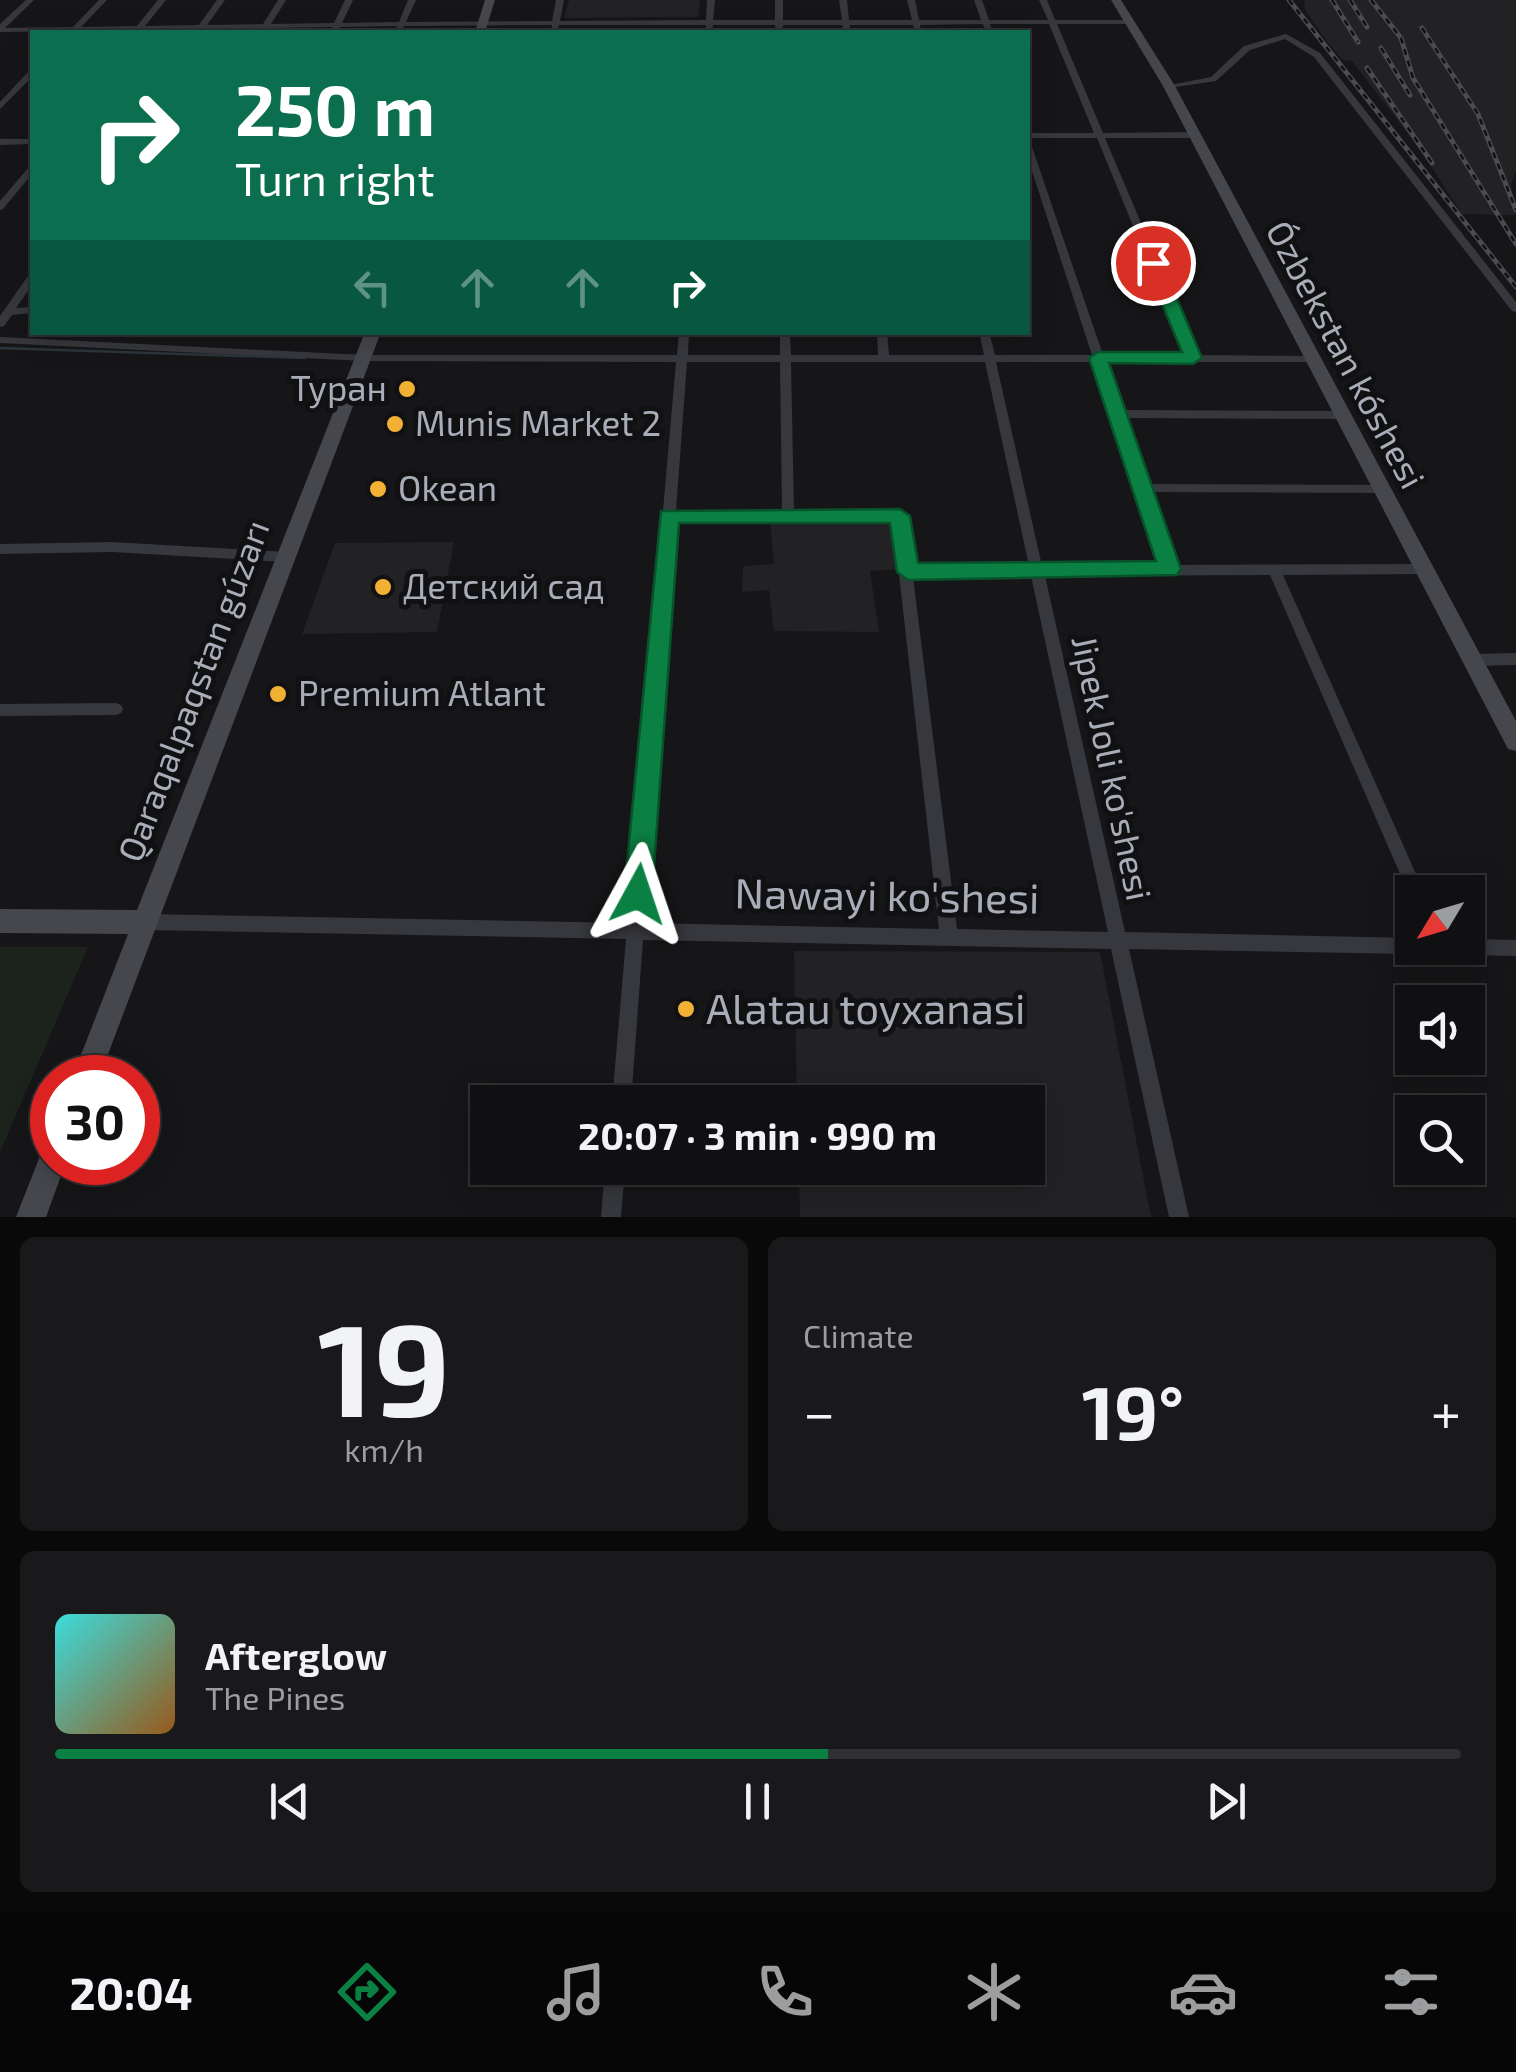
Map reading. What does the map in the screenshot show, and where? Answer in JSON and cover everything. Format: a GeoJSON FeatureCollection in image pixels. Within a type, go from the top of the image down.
{"type":"FeatureCollection","features":[{"type":"Feature","properties":{"kind":"street"},"geometry":{"type":"LineString","coordinates":[[0,29],[30,0]]}},
{"type":"Feature","properties":{"kind":"street"},"geometry":{"type":"LineString","coordinates":[[74,30],[103,0]]}},
{"type":"Feature","properties":{"kind":"street"},"geometry":{"type":"LineString","coordinates":[[138,30],[162,0]]}},
{"type":"Feature","properties":{"kind":"street"},"geometry":{"type":"LineString","coordinates":[[200,30],[221,0]]}},
{"type":"Feature","properties":{"kind":"street"},"geometry":{"type":"LineString","coordinates":[[263,30],[282,0]]}},
{"type":"Feature","properties":{"kind":"street"},"geometry":{"type":"LineString","coordinates":[[334,29],[349,0]]}},
{"type":"Feature","properties":{"kind":"street"},"geometry":{"type":"LineString","coordinates":[[399,29],[412,0]]}},
{"type":"Feature","properties":{"kind":"street"},"geometry":{"type":"LineString","coordinates":[[481,28],[490,0]]}},
{"type":"Feature","properties":{"kind":"street"},"geometry":{"type":"LineString","coordinates":[[555,28],[560,0]]}},
{"type":"Feature","properties":{"kind":"street"},"geometry":{"type":"LineString","coordinates":[[709,28],[711,0]]}},
{"type":"Feature","properties":{"kind":"street"},"geometry":{"type":"LineString","coordinates":[[779,0],[779,27]]}},
{"type":"Feature","properties":{"kind":"street"},"geometry":{"type":"LineString","coordinates":[[844,0],[847,27]]}},
{"type":"Feature","properties":{"kind":"street"},"geometry":{"type":"LineString","coordinates":[[911,0],[918,30]]}},
{"type":"Feature","properties":{"kind":"street"},"geometry":{"type":"LineString","coordinates":[[978,0],[988,30]]}},
{"type":"Feature","properties":{"kind":"street"},"geometry":{"type":"LineString","coordinates":[[1044,0],[1193,358]]}},
{"type":"Feature","properties":{"kind":"street","name":"Ózbekstan kóshesi"},"geometry":{"type":"LineString","coordinates":[[1116,0],[1169,86],[1516,742]]}},
{"type":"Feature","properties":{"kind":"street"},"geometry":{"type":"LineString","coordinates":[[138,30],[1129,22]]}},
{"type":"Feature","properties":{"kind":"street"},"geometry":{"type":"LineString","coordinates":[[0,29],[36,30]]}},
{"type":"Feature","properties":{"kind":"street"},"geometry":{"type":"LineString","coordinates":[[1169,86],[1213,79],[1232,59],[1261,41],[1286,36],[1317,55],[1516,309]]}},
{"type":"Feature","properties":{"kind":"street"},"geometry":{"type":"LineString","coordinates":[[0,107],[30,75]]}},
{"type":"Feature","properties":{"kind":"street"},"geometry":{"type":"LineString","coordinates":[[1030,136],[1195,135]]}},
{"type":"Feature","properties":{"kind":"street"},"geometry":{"type":"LineString","coordinates":[[0,142],[30,142]]}},
{"type":"Feature","properties":{"kind":"street"},"geometry":{"type":"LineString","coordinates":[[1030,154],[1170,569]]}},
{"type":"Feature","properties":{"kind":"street"},"geometry":{"type":"LineString","coordinates":[[0,208],[30,172]]}},
{"type":"Feature","properties":{"kind":"street"},"geometry":{"type":"LineString","coordinates":[[0,324],[30,281]]}},
{"type":"Feature","properties":{"kind":"street"},"geometry":{"type":"LineString","coordinates":[[9,312],[30,310]]}},
{"type":"Feature","properties":{"kind":"street"},"geometry":{"type":"LineString","coordinates":[[186,346],[192,335]]}},
{"type":"Feature","properties":{"kind":"street","name":"Qaraqalpaqstan gúzarı"},"geometry":{"type":"LineString","coordinates":[[93,1055],[372,335]]}},
{"type":"Feature","properties":{"kind":"street"},"geometry":{"type":"LineString","coordinates":[[622,1085],[684,335]]}},
{"type":"Feature","properties":{"kind":"street"},"geometry":{"type":"LineString","coordinates":[[785,335],[788,516]]}},
{"type":"Feature","properties":{"kind":"street"},"geometry":{"type":"LineString","coordinates":[[882,335],[884,357]]}},
{"type":"Feature","properties":{"kind":"street","name":"Jipek Joli ko'shesi"},"geometry":{"type":"LineString","coordinates":[[985,335],[1179,1217]]}},
{"type":"Feature","properties":{"kind":"street"},"geometry":{"type":"LineString","coordinates":[[0,340],[186,346],[364,358],[1313,359]]}},
{"type":"Feature","properties":{"kind":"street"},"geometry":{"type":"LineString","coordinates":[[1118,414],[1343,416]]}},
{"type":"Feature","properties":{"kind":"street"},"geometry":{"type":"LineString","coordinates":[[1142,488],[1382,489]]}},
{"type":"Feature","properties":{"kind":"street"},"geometry":{"type":"LineString","coordinates":[[669,516],[900,516],[950,937]]}},
{"type":"Feature","properties":{"kind":"street"},"geometry":{"type":"LineString","coordinates":[[0,550],[112,547],[286,557]]}},
{"type":"Feature","properties":{"kind":"street"},"geometry":{"type":"LineString","coordinates":[[1274,569],[1409,875]]}},
{"type":"Feature","properties":{"kind":"street"},"geometry":{"type":"LineString","coordinates":[[908,572],[1424,569]]}},
{"type":"Feature","properties":{"kind":"street"},"geometry":{"type":"LineString","coordinates":[[1472,660],[1516,659]]}},
{"type":"Feature","properties":{"kind":"street"},"geometry":{"type":"LineString","coordinates":[[0,710],[116,709]]}},
{"type":"Feature","properties":{"kind":"street","name":"Nawayi ko'shesi"},"geometry":{"type":"LineString","coordinates":[[0,921],[1395,946]]}},
{"type":"Feature","properties":{"kind":"street"},"geometry":{"type":"LineString","coordinates":[[1485,947],[1516,948]]}},
{"type":"Feature","properties":{"kind":"street"},"geometry":{"type":"LineString","coordinates":[[31,1217],[43,1185]]}},
{"type":"Feature","properties":{"kind":"street"},"geometry":{"type":"LineString","coordinates":[[611,1217],[614,1185]]}},
{"type":"Feature","properties":{"kind":"shaded area"},"geometry":{"type":"Polygon","coordinates":[[[569,0],[700,0],[698,17],[564,18],[569,0]]]}},
{"type":"Feature","properties":{"kind":"shaded area"},"geometry":{"type":"Polygon","coordinates":[[[1304,0],[1516,0],[1516,170],[1511,184],[1516,215],[1462,214],[1422,152],[1352,61],[1343,60],[1328,43],[1305,10],[1304,0]]]}},
{"type":"Feature","properties":{"kind":"shaded area"},"geometry":{"type":"Polygon","coordinates":[[[893,519],[899,569],[870,571],[879,632],[774,631],[769,590],[742,592],[743,566],[774,564],[770,520],[893,519]]]}},
{"type":"Feature","properties":{"kind":"shaded area","name":"Детский сад"},"geometry":{"type":"Polygon","coordinates":[[[454,542],[437,632],[302,634],[335,543],[454,542]]]}},
{"type":"Feature","properties":{"kind":"shaded area"},"geometry":{"type":"Polygon","coordinates":[[[0,947],[88,947],[42,1055],[30,1055],[30,1082],[0,1152],[0,947]]]}},
{"type":"Feature","properties":{"kind":"shaded area"},"geometry":{"type":"Polygon","coordinates":[[[794,951],[1100,952],[1151,1217],[800,1217],[799,1185],[1045,1185],[1045,1085],[797,1085],[794,951]]]}},
{"type":"Feature","properties":{"kind":"waterway"},"geometry":{"type":"LineString","coordinates":[[0,348],[305,358]]}},
{"type":"Feature","properties":{"kind":"railway"},"geometry":{"type":"LineString","coordinates":[[1289,0],[1516,287]]}},
{"type":"Feature","properties":{"kind":"railway"},"geometry":{"type":"LineString","coordinates":[[1332,0],[1358,42]]}},
{"type":"Feature","properties":{"kind":"railway"},"geometry":{"type":"LineString","coordinates":[[1350,0],[1367,27]]}},
{"type":"Feature","properties":{"kind":"railway"},"geometry":{"type":"LineString","coordinates":[[1371,0],[1401,38],[1413,78],[1516,244]]}},
{"type":"Feature","properties":{"kind":"railway"},"geometry":{"type":"LineString","coordinates":[[1422,28],[1478,114],[1516,210]]}},
{"type":"Feature","properties":{"kind":"railway"},"geometry":{"type":"LineString","coordinates":[[1381,48],[1410,95]]}},
{"type":"Feature","properties":{"kind":"railway"},"geometry":{"type":"LineString","coordinates":[[1367,68],[1432,163]]}},
{"type":"Feature","properties":{"kind":"place","name":"Туран"},"geometry":{"type":"Point","coordinates":[407,389]}},
{"type":"Feature","properties":{"kind":"place","name":"Munis Market 2"},"geometry":{"type":"Point","coordinates":[395,424]}},
{"type":"Feature","properties":{"kind":"place","name":"Okean"},"geometry":{"type":"Point","coordinates":[378,489]}},
{"type":"Feature","properties":{"kind":"place","name":"Детский сад"},"geometry":{"type":"Point","coordinates":[383,587]}},
{"type":"Feature","properties":{"kind":"place","name":"Premium Atlant"},"geometry":{"type":"Point","coordinates":[278,694]}},
{"type":"Feature","properties":{"kind":"place","name":"Alatau toyxanasi"},"geometry":{"type":"Point","coordinates":[686,1009]}},
{"type":"Feature","properties":{"kind":"route"},"geometry":{"type":"LineString","coordinates":[[638,894],[669,516],[900,516],[908,572],[1170,569],[1098,358],[1193,358],[1153,263]]}}]}
